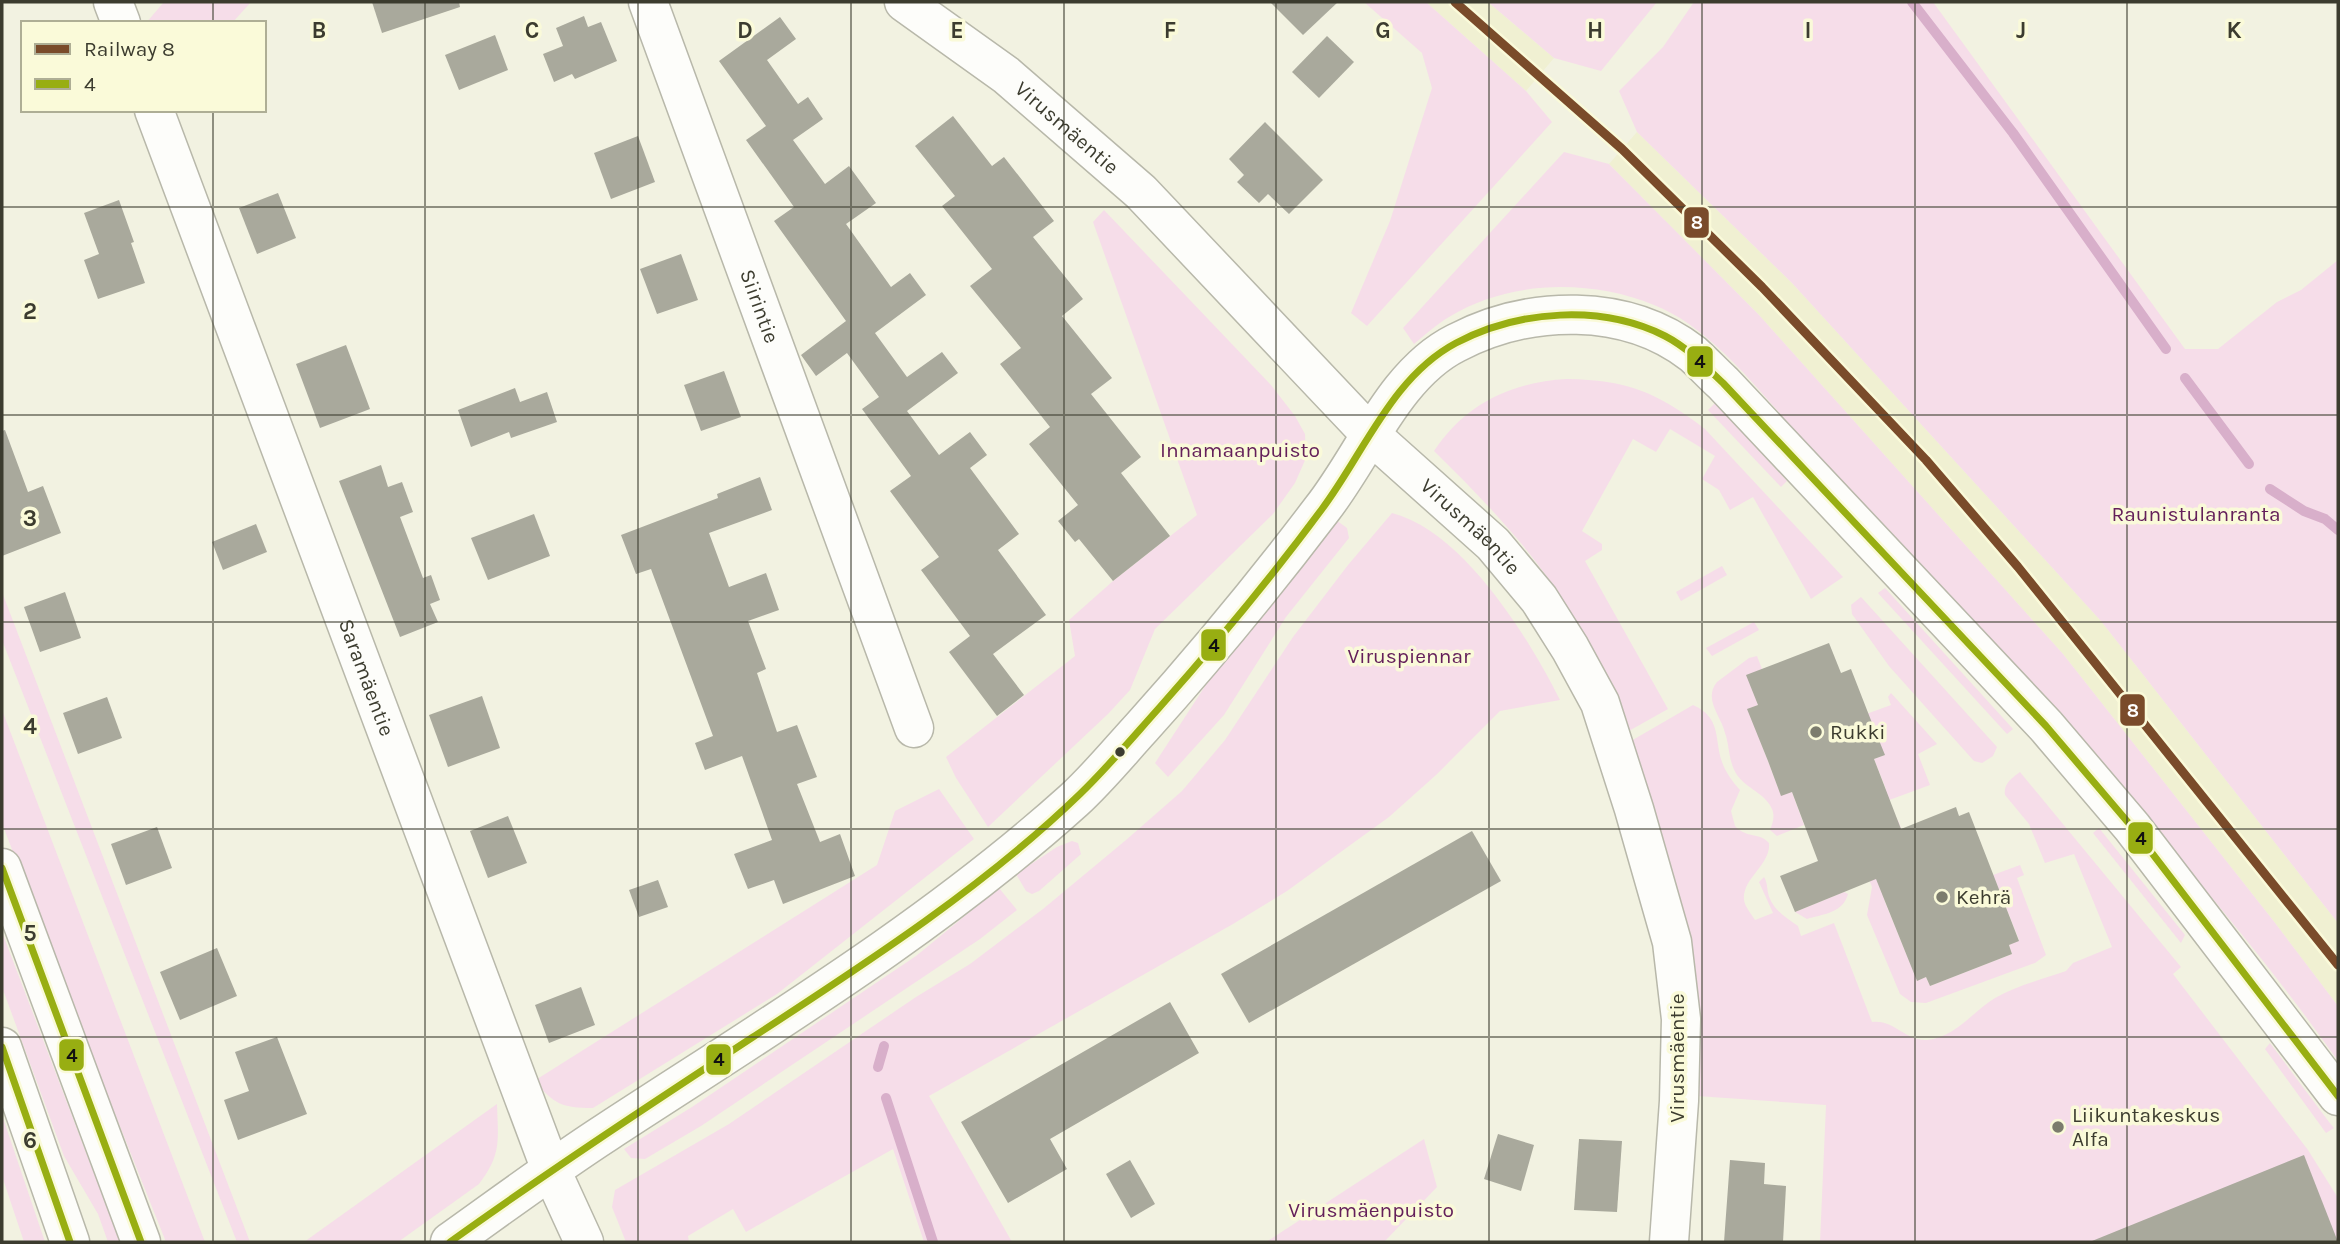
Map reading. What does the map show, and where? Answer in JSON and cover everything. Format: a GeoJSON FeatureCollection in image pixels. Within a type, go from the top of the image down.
{"type":"FeatureCollection","features":[{"type":"Feature","properties":{"kind":"street"},"geometry":{"type":"LineString","coordinates":[[113,2],[120,21]]}},
{"type":"Feature","properties":{"kind":"street","name":"Siirintie"},"geometry":{"type":"LineString","coordinates":[[648,2],[914,728]]}},
{"type":"Feature","properties":{"kind":"street","name":"Virusmäentie"},"geometry":{"type":"LineString","coordinates":[[904,2],[1006,75],[1141,192],[1371,435],[1493,544],[1539,599],[1570,649],[1600,703],[1672,942],[1681,1019],[1679,1101],[1669,1242]]}},
{"type":"Feature","properties":{"kind":"street","name":"Saramäentie"},"geometry":{"type":"LineString","coordinates":[[155,112],[551,1170],[584,1242]]}},
{"type":"Feature","properties":{"kind":"street"},"geometry":{"type":"LineString","coordinates":[[450,1242],[551,1170],[831,987],[998,864],[1077,798],[1171,694],[1325,506],[1403,390],[1429,361],[1454,344],[1505,324],[1561,315],[1584,314],[1613,318],[1648,329],[1691,353],[1723,383],[2046,726],[2144,842],[2338,1096]]}},
{"type":"Feature","properties":{"kind":"street"},"geometry":{"type":"LineString","coordinates":[[2,868],[141,1242]]}},
{"type":"Feature","properties":{"kind":"street"},"geometry":{"type":"LineString","coordinates":[[2,1047],[70,1242]]}},
{"type":"Feature","properties":{"kind":"shaded area"},"geometry":{"type":"Polygon","coordinates":[[[1426,2],[1488,2],[1554,58],[1526,91],[1426,2]]]}},
{"type":"Feature","properties":{"kind":"shaded area"},"geometry":{"type":"Polygon","coordinates":[[[1637,132],[1792,283],[2101,621],[2338,923],[2338,1006],[2063,654],[1759,315],[1609,164],[1637,132]]]}},
{"type":"Feature","properties":{"kind":"green space"},"geometry":{"type":"Polygon","coordinates":[[[164,2],[251,2],[234,21],[148,21],[164,2]]]}},
{"type":"Feature","properties":{"kind":"green space"},"geometry":{"type":"Polygon","coordinates":[[[1364,2],[1426,2],[1526,91],[1552,122],[1367,326],[1351,313],[1390,221],[1432,88],[1422,53],[1364,2]]]}},
{"type":"Feature","properties":{"kind":"green space"},"geometry":{"type":"Polygon","coordinates":[[[1488,2],[1657,2],[1601,71],[1554,58],[1488,2]]]}},
{"type":"Feature","properties":{"kind":"green space","name":"Raunistulanranta"},"geometry":{"type":"Polygon","coordinates":[[[1694,2],[1933,2],[2185,349],[2218,349],[2277,302],[2301,290],[2338,260],[2338,923],[2101,621],[1792,283],[1637,132],[1619,91],[1663,47],[1694,2]]]}},
{"type":"Feature","properties":{"kind":"green space"},"geometry":{"type":"Polygon","coordinates":[[[1564,152],[1609,164],[1759,315],[2063,654],[2338,1006],[2338,1061],[2273,973],[2169,846],[1939,586],[1760,391],[1699,331],[1677,316],[1629,297],[1603,291],[1550,287],[1497,296],[1472,305],[1445,320],[1414,344],[1403,328],[1564,152]]]}},
{"type":"Feature","properties":{"kind":"green space","name":"Innamaanpuisto"},"geometry":{"type":"Polygon","coordinates":[[[1104,210],[1271,385],[1305,434],[1306,458],[1295,483],[1273,514],[1155,629],[1130,690],[988,827],[956,778],[946,757],[1075,656],[1069,620],[1113,581],[1197,515],[1093,222],[1104,210]]]}},
{"type":"Feature","properties":{"kind":"green space"},"geometry":{"type":"Polygon","coordinates":[[[1567,379],[1607,382],[1640,390],[1688,416],[1705,429],[1843,577],[1811,599],[1753,497],[1730,510],[1719,490],[1702,479],[1715,456],[1670,429],[1656,452],[1633,439],[1582,531],[1602,544],[1602,550],[1585,561],[1668,709],[1627,732],[1589,646],[1552,584],[1516,537],[1434,451],[1460,420],[1491,398],[1527,385],[1567,379]]]}},
{"type":"Feature","properties":{"kind":"green space"},"geometry":{"type":"Polygon","coordinates":[[[1715,403],[1787,481],[1781,487],[1708,410],[1715,403]]]}},
{"type":"Feature","properties":{"kind":"green space","name":"Viruspiennar"},"geometry":{"type":"Polygon","coordinates":[[[1392,513],[1418,524],[1444,541],[1468,564],[1512,618],[1560,700],[1500,711],[1389,817],[1287,891],[929,1096],[1012,1242],[924,1242],[893,1149],[746,1232],[733,1209],[688,1236],[689,1242],[626,1242],[612,1207],[615,1190],[729,1124],[916,997],[970,964],[1043,909],[1182,791],[1225,740],[1293,637],[1392,513]]]}},
{"type":"Feature","properties":{"kind":"green space"},"geometry":{"type":"Polygon","coordinates":[[[1336,520],[1347,528],[1349,538],[1286,617],[1224,715],[1168,777],[1155,763],[1213,674],[1336,520]]]}},
{"type":"Feature","properties":{"kind":"green space"},"geometry":{"type":"Polygon","coordinates":[[[1722,566],[1727,575],[1681,601],[1676,592],[1722,566]]]}},
{"type":"Feature","properties":{"kind":"green space"},"geometry":{"type":"Polygon","coordinates":[[[1885,588],[2013,729],[2007,734],[1878,593],[1885,588]]]}},
{"type":"Feature","properties":{"kind":"green space"},"geometry":{"type":"Polygon","coordinates":[[[2,592],[250,1242],[237,1242],[2,640],[2,592]]]}},
{"type":"Feature","properties":{"kind":"green space"},"geometry":{"type":"Polygon","coordinates":[[[1861,597],[1997,747],[1993,756],[1982,763],[1974,761],[1889,666],[1852,614],[1851,605],[1861,597]]]}},
{"type":"Feature","properties":{"kind":"green space"},"geometry":{"type":"Polygon","coordinates":[[[1754,622],[1759,630],[1712,656],[1706,648],[1754,622]]]}},
{"type":"Feature","properties":{"kind":"green space"},"geometry":{"type":"Polygon","coordinates":[[[1757,656],[1762,669],[1747,676],[1758,705],[1748,709],[1781,795],[1792,792],[1804,825],[1777,836],[1770,830],[1773,812],[1769,804],[1741,780],[1734,770],[1725,733],[1712,701],[1713,688],[1717,682],[1749,658],[1757,656]]]}},
{"type":"Feature","properties":{"kind":"green space"},"geometry":{"type":"Polygon","coordinates":[[[1891,693],[1937,744],[1918,754],[1930,785],[1843,817],[1839,807],[1886,789],[1874,759],[1884,755],[1871,721],[1858,717],[1891,705],[1888,697],[1891,693]]]}},
{"type":"Feature","properties":{"kind":"green space"},"geometry":{"type":"Polygon","coordinates":[[[1693,705],[1709,716],[1713,723],[1724,766],[1740,790],[1731,811],[1735,826],[1744,833],[1769,843],[1766,858],[1745,892],[1744,900],[1750,913],[1755,920],[1773,913],[1759,882],[1764,877],[1773,904],[1798,926],[1801,936],[1834,923],[1872,1022],[1887,1024],[1919,1039],[1927,1040],[1947,1034],[1995,998],[2066,971],[2073,963],[2112,947],[2074,854],[2045,863],[2029,824],[2005,795],[2007,784],[2020,772],[2181,967],[2173,974],[2308,1150],[2338,1198],[2338,1242],[1820,1242],[1826,1105],[1697,1096],[1631,741],[1693,705]]]}},
{"type":"Feature","properties":{"kind":"green space"},"geometry":{"type":"Polygon","coordinates":[[[2,710],[205,1242],[166,1242],[51,953],[2,823],[2,710]]]}},
{"type":"Feature","properties":{"kind":"green space"},"geometry":{"type":"Polygon","coordinates":[[[939,789],[974,839],[777,994],[593,1108],[559,1103],[534,1081],[877,865],[895,811],[939,789]]]}},
{"type":"Feature","properties":{"kind":"green space"},"geometry":{"type":"Polygon","coordinates":[[[1898,820],[1901,828],[1873,840],[1885,902],[1917,980],[1926,977],[1930,986],[2012,954],[2009,945],[2019,940],[1993,875],[2020,865],[2024,875],[2017,878],[2046,955],[2035,963],[1926,1003],[1911,1002],[1900,994],[1867,915],[1872,887],[1856,846],[1863,835],[1898,820]]]}},
{"type":"Feature","properties":{"kind":"green space"},"geometry":{"type":"Polygon","coordinates":[[[2099,828],[2185,935],[2181,943],[2093,833],[2099,828]]]}},
{"type":"Feature","properties":{"kind":"green space"},"geometry":{"type":"Polygon","coordinates":[[[1072,841],[1078,843],[1081,854],[1039,891],[1032,894],[1026,891],[1016,874],[1057,847],[1072,841]]]}},
{"type":"Feature","properties":{"kind":"green space"},"geometry":{"type":"Polygon","coordinates":[[[999,888],[1017,910],[980,939],[701,1126],[645,1159],[631,1158],[624,1149],[692,1107],[916,956],[999,888]]]}},
{"type":"Feature","properties":{"kind":"green space"},"geometry":{"type":"Polygon","coordinates":[[[1844,892],[1848,894],[1842,905],[1832,912],[1807,919],[1795,912],[1844,892]]]}},
{"type":"Feature","properties":{"kind":"green space"},"geometry":{"type":"Polygon","coordinates":[[[2,932],[120,1242],[108,1242],[98,1214],[64,1156],[2,987],[2,932]]]}},
{"type":"Feature","properties":{"kind":"green space"},"geometry":{"type":"Polygon","coordinates":[[[2270,1043],[2334,1128],[2326,1133],[2265,1049],[2270,1043]]]}},
{"type":"Feature","properties":{"kind":"green space"},"geometry":{"type":"Polygon","coordinates":[[[497,1104],[498,1137],[495,1155],[479,1184],[398,1242],[304,1242],[497,1104]]]}},
{"type":"Feature","properties":{"kind":"green space"},"geometry":{"type":"Polygon","coordinates":[[[2,1115],[45,1242],[24,1242],[2,1176],[2,1115]]]}},
{"type":"Feature","properties":{"kind":"green space","name":"Virusmäenpuisto"},"geometry":{"type":"Polygon","coordinates":[[[1424,1139],[1437,1187],[1384,1242],[1266,1242],[1424,1139]]]}},
{"type":"Feature","properties":{"kind":"building"},"geometry":{"type":"Polygon","coordinates":[[[372,2],[459,2],[460,7],[382,33],[372,2]]]}},
{"type":"Feature","properties":{"kind":"building"},"geometry":{"type":"Polygon","coordinates":[[[1270,2],[1338,2],[1303,35],[1270,2]]]}},
{"type":"Feature","properties":{"kind":"building"},"geometry":{"type":"Polygon","coordinates":[[[584,16],[588,27],[601,22],[617,61],[575,79],[572,74],[554,82],[543,54],[563,46],[556,28],[584,16]]]}},
{"type":"Feature","properties":{"kind":"building"},"geometry":{"type":"Polygon","coordinates":[[[780,17],[796,39],[767,60],[798,104],[808,97],[823,119],[793,140],[825,184],[849,166],[876,203],[846,224],[891,287],[910,273],[926,295],[875,333],[907,377],[942,352],[958,373],[907,411],[939,455],[970,432],[987,455],[970,468],[1019,534],[998,550],[1046,615],[993,654],[1024,695],[997,716],[949,652],[970,636],[921,570],[939,557],[890,491],[911,476],[862,409],[879,397],[847,353],[816,376],[801,355],[846,321],[774,221],[794,207],[746,140],[766,126],[719,61],[780,17]]]}},
{"type":"Feature","properties":{"kind":"building"},"geometry":{"type":"Polygon","coordinates":[[[495,35],[508,70],[459,90],[445,55],[495,35]]]}},
{"type":"Feature","properties":{"kind":"building"},"geometry":{"type":"Polygon","coordinates":[[[1327,36],[1354,62],[1319,98],[1292,72],[1327,36]]]}},
{"type":"Feature","properties":{"kind":"building"},"geometry":{"type":"Polygon","coordinates":[[[953,116],[992,166],[1004,157],[1054,221],[1033,237],[1083,299],[1062,316],[1112,378],[1091,394],[1141,457],[1121,473],[1170,536],[1113,581],[1079,539],[1075,542],[1058,521],[1078,505],[1029,444],[1050,427],[1000,364],[1021,348],[970,286],[992,269],[942,206],[955,196],[915,146],[953,116]]]}},
{"type":"Feature","properties":{"kind":"building"},"geometry":{"type":"Polygon","coordinates":[[[1265,122],[1323,180],[1289,214],[1268,194],[1259,203],[1237,182],[1244,175],[1229,159],[1265,122]]]}},
{"type":"Feature","properties":{"kind":"building"},"geometry":{"type":"Polygon","coordinates":[[[638,136],[655,182],[611,199],[594,153],[638,136]]]}},
{"type":"Feature","properties":{"kind":"building"},"geometry":{"type":"Polygon","coordinates":[[[278,193],[296,238],[257,254],[239,208],[278,193]]]}},
{"type":"Feature","properties":{"kind":"building"},"geometry":{"type":"Polygon","coordinates":[[[119,200],[145,283],[98,299],[84,260],[99,254],[84,213],[119,200]]]}},
{"type":"Feature","properties":{"kind":"building"},"geometry":{"type":"Polygon","coordinates":[[[681,254],[698,300],[657,314],[640,269],[681,254]]]}},
{"type":"Feature","properties":{"kind":"building"},"geometry":{"type":"Polygon","coordinates":[[[346,345],[370,409],[320,428],[296,364],[346,345]]]}},
{"type":"Feature","properties":{"kind":"building"},"geometry":{"type":"Polygon","coordinates":[[[724,371],[741,417],[701,431],[684,385],[724,371]]]}},
{"type":"Feature","properties":{"kind":"building"},"geometry":{"type":"Polygon","coordinates":[[[515,388],[520,402],[547,392],[557,422],[511,438],[509,432],[471,447],[458,410],[515,388]]]}},
{"type":"Feature","properties":{"kind":"building"},"geometry":{"type":"Polygon","coordinates":[[[5,430],[28,492],[43,486],[61,533],[2,556],[2,431],[5,430]]]}},
{"type":"Feature","properties":{"kind":"building"},"geometry":{"type":"Polygon","coordinates":[[[381,465],[388,487],[402,482],[413,512],[400,517],[423,578],[431,575],[440,600],[430,604],[438,622],[400,637],[339,481],[381,465]]]}},
{"type":"Feature","properties":{"kind":"building"},"geometry":{"type":"Polygon","coordinates":[[[760,477],[772,510],[709,533],[729,587],[766,573],[779,610],[748,621],[766,669],[757,673],[777,732],[797,725],[817,777],[797,784],[820,842],[840,834],[855,876],[783,904],[774,880],[748,889],[734,854],[772,840],[742,756],[705,770],[695,743],[713,736],[651,569],[636,574],[621,535],[718,498],[717,494],[760,477]]]}},
{"type":"Feature","properties":{"kind":"building"},"geometry":{"type":"Polygon","coordinates":[[[534,514],[550,556],[488,580],[471,538],[534,514]]]}},
{"type":"Feature","properties":{"kind":"building"},"geometry":{"type":"Polygon","coordinates":[[[256,524],[267,552],[223,570],[212,542],[256,524]]]}},
{"type":"Feature","properties":{"kind":"building"},"geometry":{"type":"Polygon","coordinates":[[[65,592],[81,638],[40,652],[24,607],[65,592]]]}},
{"type":"Feature","properties":{"kind":"building"},"geometry":{"type":"Polygon","coordinates":[[[1829,643],[1841,673],[1851,669],[1885,755],[1874,759],[1901,829],[1956,807],[1959,816],[1969,812],[2019,941],[2009,945],[2012,954],[1930,986],[1926,977],[1917,981],[1876,879],[1795,912],[1780,876],[1818,861],[1792,792],[1781,796],[1747,709],[1758,705],[1746,675],[1829,643]]]}},
{"type":"Feature","properties":{"kind":"building"},"geometry":{"type":"Polygon","coordinates":[[[482,696],[500,748],[448,767],[429,715],[482,696]]]}},
{"type":"Feature","properties":{"kind":"building"},"geometry":{"type":"Polygon","coordinates":[[[107,697],[122,738],[78,754],[63,713],[107,697]]]}},
{"type":"Feature","properties":{"kind":"building"},"geometry":{"type":"Polygon","coordinates":[[[508,816],[527,863],[488,878],[470,831],[508,816]]]}},
{"type":"Feature","properties":{"kind":"building"},"geometry":{"type":"Polygon","coordinates":[[[157,827],[172,868],[126,885],[111,844],[157,827]]]}},
{"type":"Feature","properties":{"kind":"building"},"geometry":{"type":"Polygon","coordinates":[[[1472,831],[1501,881],[1249,1023],[1221,974],[1472,831]]]}},
{"type":"Feature","properties":{"kind":"building"},"geometry":{"type":"Polygon","coordinates":[[[658,880],[668,907],[639,917],[629,890],[658,880]]]}},
{"type":"Feature","properties":{"kind":"building"},"geometry":{"type":"Polygon","coordinates":[[[217,948],[237,996],[180,1020],[160,972],[217,948]]]}},
{"type":"Feature","properties":{"kind":"building"},"geometry":{"type":"Polygon","coordinates":[[[581,987],[595,1025],[549,1043],[535,1005],[581,987]]]}},
{"type":"Feature","properties":{"kind":"building"},"geometry":{"type":"Polygon","coordinates":[[[1170,1002],[1199,1053],[1050,1139],[1067,1169],[1008,1203],[961,1122],[1170,1002]]]}},
{"type":"Feature","properties":{"kind":"building"},"geometry":{"type":"Polygon","coordinates":[[[277,1037],[307,1114],[238,1140],[224,1100],[249,1091],[235,1052],[277,1037]]]}},
{"type":"Feature","properties":{"kind":"building"},"geometry":{"type":"Polygon","coordinates":[[[1498,1134],[1534,1145],[1521,1191],[1484,1179],[1498,1134]]]}},
{"type":"Feature","properties":{"kind":"building"},"geometry":{"type":"Polygon","coordinates":[[[1579,1139],[1622,1141],[1617,1212],[1574,1210],[1579,1139]]]}},
{"type":"Feature","properties":{"kind":"building"},"geometry":{"type":"Polygon","coordinates":[[[2304,1155],[2338,1242],[2092,1242],[2092,1241],[2304,1155]]]}},
{"type":"Feature","properties":{"kind":"building"},"geometry":{"type":"Polygon","coordinates":[[[1130,1160],[1155,1204],[1131,1218],[1106,1174],[1130,1160]]]}},
{"type":"Feature","properties":{"kind":"building"},"geometry":{"type":"Polygon","coordinates":[[[1730,1160],[1765,1163],[1764,1184],[1786,1186],[1783,1242],[1724,1242],[1730,1160]]]}},
{"type":"Feature","properties":{"kind":"waterway"},"geometry":{"type":"LineString","coordinates":[[1912,2],[2013,133],[2166,349]]}},
{"type":"Feature","properties":{"kind":"waterway"},"geometry":{"type":"LineString","coordinates":[[2185,378],[2249,464]]}},
{"type":"Feature","properties":{"kind":"waterway"},"geometry":{"type":"LineString","coordinates":[[2270,489],[2304,511],[2325,519],[2338,530]]}},
{"type":"Feature","properties":{"kind":"waterway"},"geometry":{"type":"LineString","coordinates":[[878,1067],[884,1046]]}},
{"type":"Feature","properties":{"kind":"waterway"},"geometry":{"type":"LineString","coordinates":[[886,1098],[933,1242]]}},
{"type":"Feature","properties":{"kind":"rail line","name":"8"},"geometry":{"type":"LineString","coordinates":[[1455,2],[1622,149],[1762,287],[1926,460],[2018,567],[2338,965]]}},
{"type":"Feature","properties":{"kind":"transit line","name":"4"},"geometry":{"type":"LineString","coordinates":[[450,1242],[600,1138],[880,953],[1004,861],[1080,794],[1222,635],[1322,509],[1381,418],[1414,375],[1456,343],[1480,332],[1506,323],[1560,315],[1614,319],[1665,336],[1689,352],[1723,383],[2046,726],[2132,827],[2338,1096]]}},
{"type":"Feature","properties":{"kind":"transit line","name":"4"},"geometry":{"type":"LineString","coordinates":[[2,868],[141,1242]]}},
{"type":"Feature","properties":{"kind":"transit line","name":"4"},"geometry":{"type":"LineString","coordinates":[[2,1047],[70,1242]]}},
{"type":"Feature","properties":{"kind":"place","name":"Rukki"},"geometry":{"type":"Point","coordinates":[1816,732]}},
{"type":"Feature","properties":{"kind":"place","name":"Kehrä"},"geometry":{"type":"Point","coordinates":[1942,897]}},
{"type":"Feature","properties":{"kind":"place","name":"Liikuntakeskus Alfa"},"geometry":{"type":"Point","coordinates":[2058,1127]}}]}
